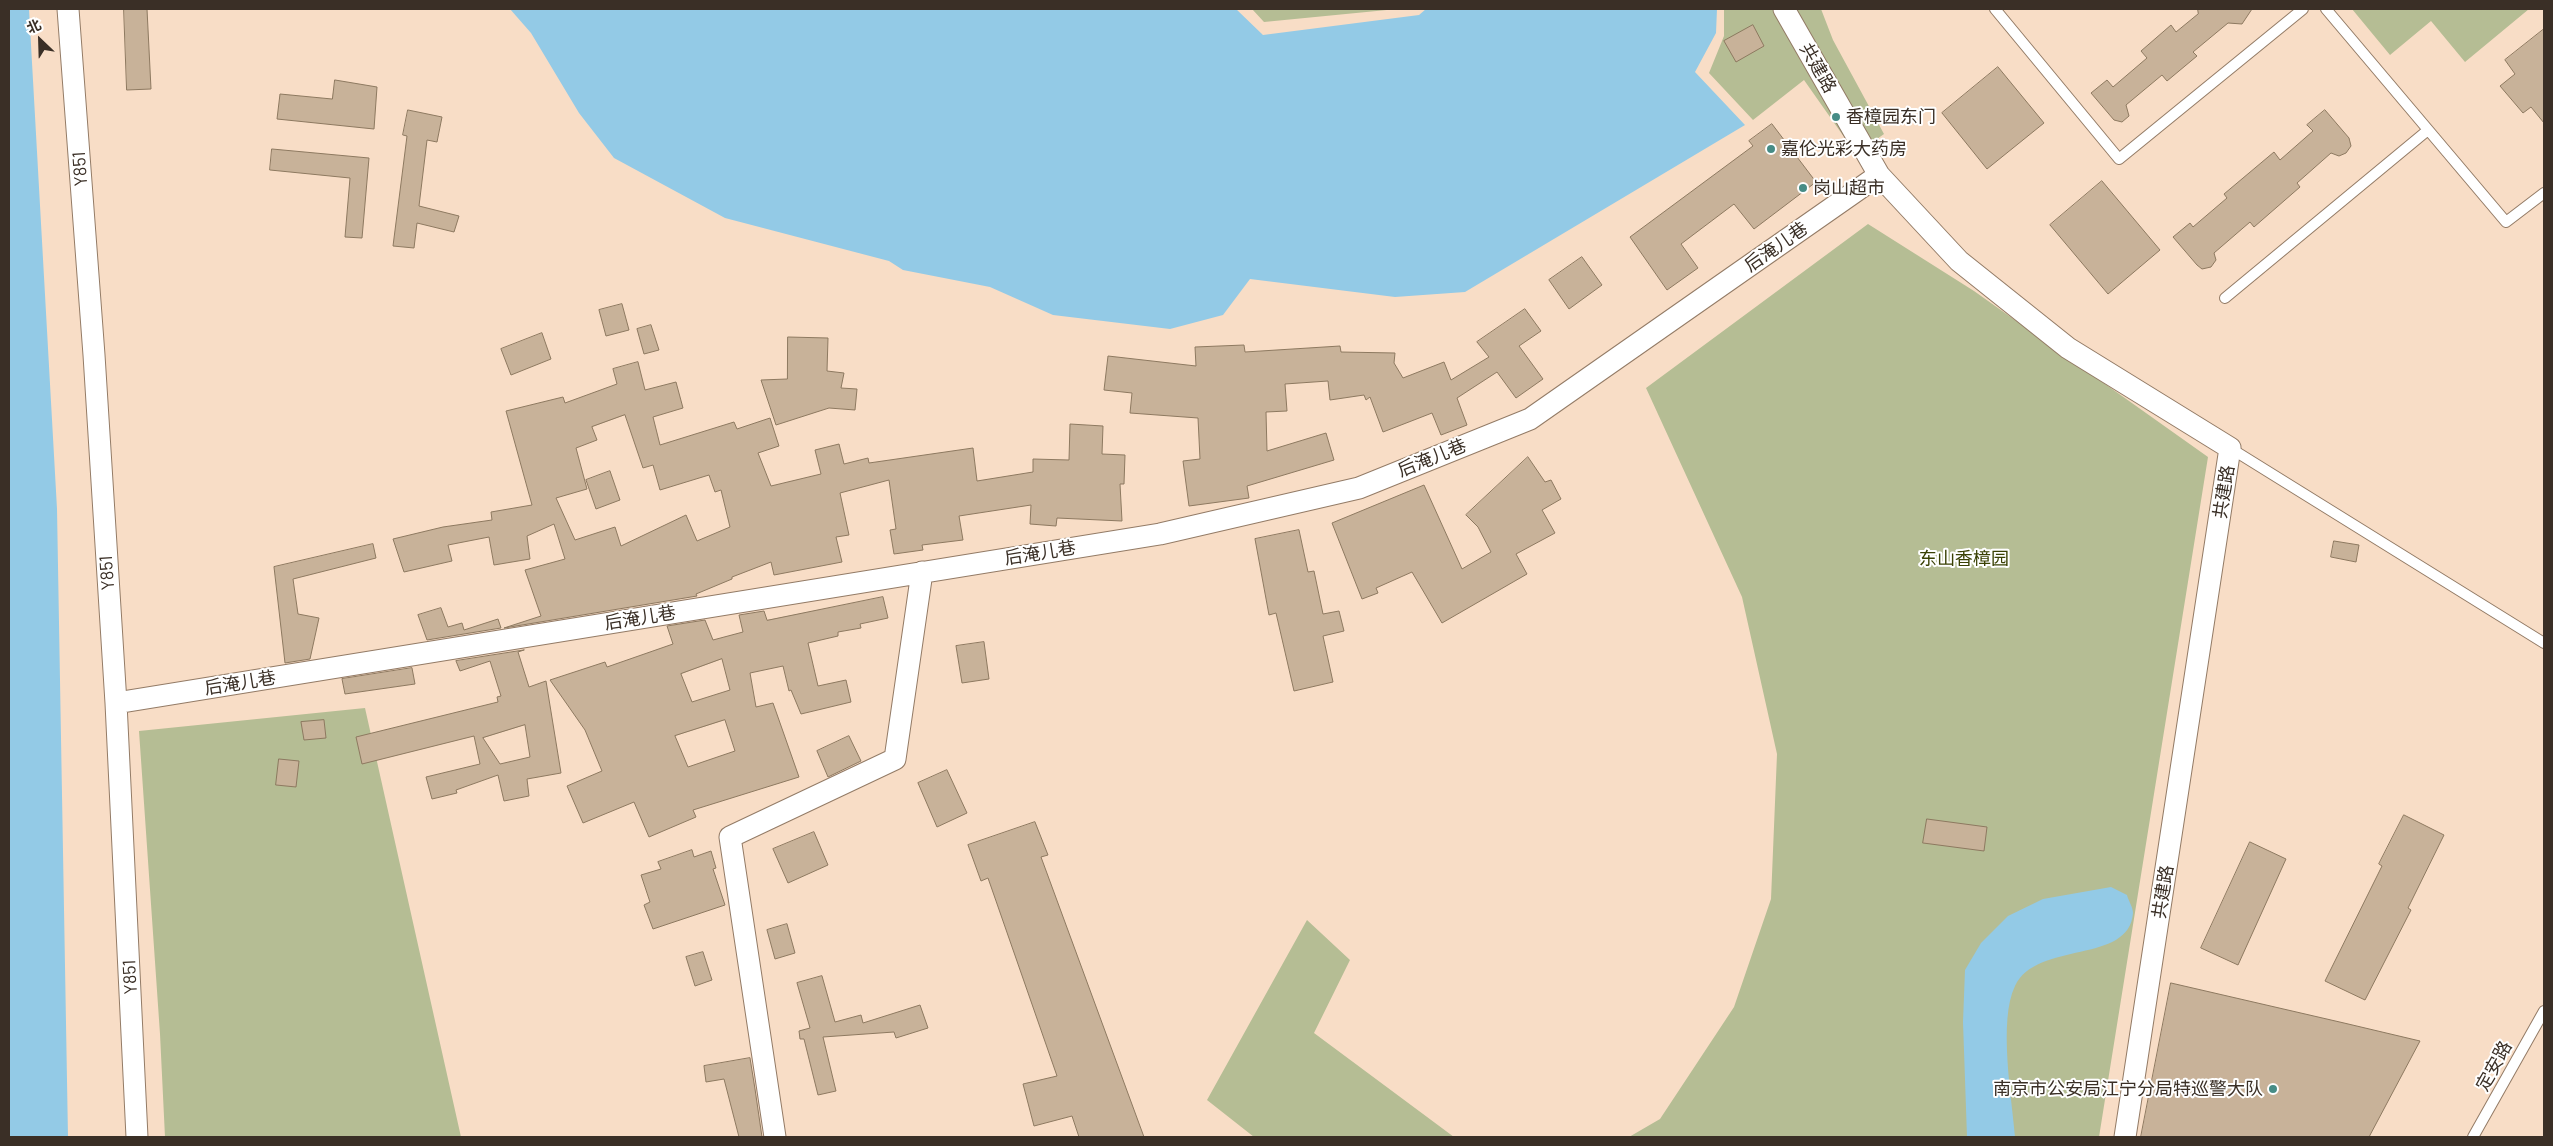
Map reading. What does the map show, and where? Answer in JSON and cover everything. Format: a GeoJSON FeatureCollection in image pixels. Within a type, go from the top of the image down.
{"type":"FeatureCollection","features":[{"type":"Feature","properties":{"kind":"street","name":"Y851"},"geometry":{"type":"LineString","coordinates":[[68,9],[94,355],[116,703],[137,1137]]}},
{"type":"Feature","properties":{"kind":"street","name":"共建路"},"geometry":{"type":"LineString","coordinates":[[1784,9],[1880,175],[1959,261],[2068,348],[2230,448],[2125,1137]]}},
{"type":"Feature","properties":{"kind":"street","name":"后淹儿巷"},"geometry":{"type":"LineString","coordinates":[[116,703],[1160,534],[1359,488],[1530,419],[1880,175]]}},
{"type":"Feature","properties":{"kind":"street"},"geometry":{"type":"LineString","coordinates":[[775,1137],[730,837],[895,759],[922,572]]}},
{"type":"Feature","properties":{"kind":"lane"},"geometry":{"type":"LineString","coordinates":[[2001,11],[2119,160],[2303,9]]}},
{"type":"Feature","properties":{"kind":"lane"},"geometry":{"type":"LineString","coordinates":[[2326,9],[2506,222],[2544,193]]}},
{"type":"Feature","properties":{"kind":"lane"},"geometry":{"type":"LineString","coordinates":[[2225,298],[2428,130]]}},
{"type":"Feature","properties":{"kind":"lane"},"geometry":{"type":"LineString","coordinates":[[2230,448],[2544,643]]}},
{"type":"Feature","properties":{"kind":"lane","name":"定安路"},"geometry":{"type":"LineString","coordinates":[[2473,1137],[2544,1011]]}},
{"type":"Feature","properties":{"kind":"green space"},"geometry":{"type":"Polygon","coordinates":[[[1252,9],[1397,9],[1264,22],[1252,9]]]}},
{"type":"Feature","properties":{"kind":"green space"},"geometry":{"type":"Polygon","coordinates":[[[1724,9],[1821,9],[1833,40],[1884,134],[1856,154],[1804,80],[1753,120],[1709,73],[1724,36],[1724,9]]]}},
{"type":"Feature","properties":{"kind":"green space"},"geometry":{"type":"Polygon","coordinates":[[[2352,9],[2529,9],[2465,62],[2431,21],[2390,55],[2352,9]]]}},
{"type":"Feature","properties":{"kind":"green space","name":"东山香樟园"},"geometry":{"type":"Polygon","coordinates":[[[1868,224],[1974,291],[2208,457],[2099,1137],[1629,1137],[1660,1119],[1734,1007],[1771,899],[1777,754],[1742,597],[1646,388],[1868,224]]]}},
{"type":"Feature","properties":{"kind":"green space"},"geometry":{"type":"Polygon","coordinates":[[[365,708],[461,1137],[165,1137],[160,1034],[139,731],[365,708]]]}},
{"type":"Feature","properties":{"kind":"green space"},"geometry":{"type":"Polygon","coordinates":[[[1307,920],[1350,960],[1314,1033],[1454,1137],[1254,1137],[1207,1100],[1307,920]]]}},
{"type":"Feature","properties":{"kind":"water"},"geometry":{"type":"Polygon","coordinates":[[[9,9],[29,9],[57,509],[68,1137],[9,1137],[9,9]]]}},
{"type":"Feature","properties":{"kind":"water"},"geometry":{"type":"Polygon","coordinates":[[[510,9],[1236,9],[1263,35],[1419,15],[1426,9],[1717,9],[1716,33],[1695,72],[1745,125],[1465,292],[1395,297],[1250,279],[1223,315],[1170,329],[1053,315],[990,287],[903,270],[889,261],[725,218],[614,158],[579,113],[531,33],[510,9]]]}},
{"type":"Feature","properties":{"kind":"water"},"geometry":{"type":"Polygon","coordinates":[[[2111,887],[2127,895],[2133,913],[2128,929],[2116,940],[2100,947],[2042,962],[2026,972],[2015,986],[2007,1019],[2007,1039],[2015,1137],[1967,1137],[1963,1022],[1965,970],[1981,943],[2008,916],[2043,899],[2111,887]]]}},
{"type":"Feature","properties":{"kind":"building"},"geometry":{"type":"Polygon","coordinates":[[[124,9],[147,9],[151,89],[127,90],[124,9]]]}},
{"type":"Feature","properties":{"kind":"building"},"geometry":{"type":"Polygon","coordinates":[[[2198,9],[2252,9],[2242,24],[2228,23],[2193,52],[2197,56],[2167,81],[2162,75],[2126,105],[2129,116],[2122,122],[2114,120],[2091,93],[2107,80],[2113,87],[2147,58],[2141,51],[2171,25],[2176,32],[2198,14],[2198,9]]]}},
{"type":"Feature","properties":{"kind":"building"},"geometry":{"type":"Polygon","coordinates":[[[1753,25],[1764,46],[1736,62],[1724,41],[1753,25]]]}},
{"type":"Feature","properties":{"kind":"building"},"geometry":{"type":"Polygon","coordinates":[[[2544,29],[2544,123],[2531,107],[2523,113],[2500,86],[2515,74],[2505,60],[2544,29]]]}},
{"type":"Feature","properties":{"kind":"building"},"geometry":{"type":"Polygon","coordinates":[[[1998,67],[2044,123],[1987,169],[1942,113],[1998,67]]]}},
{"type":"Feature","properties":{"kind":"building"},"geometry":{"type":"Polygon","coordinates":[[[335,80],[377,87],[374,129],[277,119],[280,94],[332,99],[335,80]]]}},
{"type":"Feature","properties":{"kind":"building"},"geometry":{"type":"Polygon","coordinates":[[[408,110],[442,117],[437,142],[427,140],[419,206],[459,216],[454,232],[417,223],[414,248],[393,246],[407,136],[403,135],[408,110]]]}},
{"type":"Feature","properties":{"kind":"building"},"geometry":{"type":"Polygon","coordinates":[[[2325,110],[2349,138],[2351,146],[2346,153],[2339,156],[2331,153],[2297,183],[2300,187],[2254,227],[2250,222],[2214,253],[2216,260],[2211,267],[2202,269],[2173,237],[2190,223],[2193,227],[2227,198],[2224,194],[2274,152],[2280,160],[2313,131],[2307,125],[2325,110]]]}},
{"type":"Feature","properties":{"kind":"building"},"geometry":{"type":"Polygon","coordinates":[[[1772,124],[1816,182],[1754,229],[1734,204],[1681,244],[1698,268],[1667,290],[1630,237],[1753,146],[1749,141],[1772,124]]]}},
{"type":"Feature","properties":{"kind":"building"},"geometry":{"type":"Polygon","coordinates":[[[272,149],[369,158],[362,238],[345,237],[350,178],[270,170],[272,149]]]}},
{"type":"Feature","properties":{"kind":"building"},"geometry":{"type":"Polygon","coordinates":[[[2102,181],[2160,250],[2108,294],[2050,225],[2102,181]]]}},
{"type":"Feature","properties":{"kind":"building"},"geometry":{"type":"Polygon","coordinates":[[[1582,257],[1602,285],[1569,309],[1549,280],[1582,257]]]}},
{"type":"Feature","properties":{"kind":"building"},"geometry":{"type":"Polygon","coordinates":[[[622,304],[629,330],[606,336],[599,310],[622,304]]]}},
{"type":"Feature","properties":{"kind":"building"},"geometry":{"type":"Polygon","coordinates":[[[1525,309],[1541,331],[1519,346],[1543,379],[1516,398],[1497,372],[1457,398],[1467,425],[1441,435],[1432,413],[1383,432],[1370,397],[1366,400],[1364,395],[1330,400],[1328,381],[1285,384],[1287,411],[1266,412],[1267,451],[1326,433],[1334,460],[1247,486],[1249,498],[1189,506],[1183,461],[1200,459],[1198,418],[1130,413],[1132,393],[1104,390],[1108,356],[1196,366],[1195,347],[1244,345],[1245,352],[1340,346],[1341,352],[1395,353],[1394,363],[1403,378],[1444,362],[1451,380],[1489,357],[1477,342],[1525,309]]]}},
{"type":"Feature","properties":{"kind":"building"},"geometry":{"type":"Polygon","coordinates":[[[651,325],[659,350],[644,354],[637,329],[651,325]]]}},
{"type":"Feature","properties":{"kind":"building"},"geometry":{"type":"Polygon","coordinates":[[[542,333],[551,359],[511,375],[501,349],[542,333]]]}},
{"type":"Feature","properties":{"kind":"building"},"geometry":{"type":"Polygon","coordinates":[[[788,337],[828,338],[827,371],[844,373],[841,388],[857,389],[855,410],[829,408],[776,425],[761,380],[787,379],[788,337]]]}},
{"type":"Feature","properties":{"kind":"building"},"geometry":{"type":"Polygon","coordinates":[[[638,362],[645,390],[676,382],[683,408],[653,417],[660,445],[734,422],[737,429],[770,418],[779,446],[758,453],[771,486],[821,474],[815,450],[839,444],[844,464],[868,458],[869,463],[973,448],[977,481],[1033,472],[1033,459],[1069,460],[1070,424],[1103,426],[1102,454],[1125,455],[1124,484],[1120,484],[1122,521],[1057,518],[1056,526],[1030,524],[1031,505],[959,516],[963,540],[922,545],[923,550],[894,554],[890,530],[896,529],[889,480],[840,493],[849,535],[836,537],[842,562],[774,575],[771,562],[732,577],[732,579],[696,594],[697,596],[504,628],[541,616],[525,570],[565,559],[554,524],[527,536],[530,559],[494,565],[489,537],[448,545],[452,561],[404,572],[393,539],[443,527],[492,520],[491,512],[532,505],[506,411],[563,397],[565,403],[617,384],[613,369],[638,362]],[[625,415],[592,427],[597,440],[576,448],[587,489],[556,498],[575,540],[615,527],[621,546],[686,515],[697,541],[730,527],[721,490],[715,492],[709,475],[660,490],[653,465],[643,468],[625,415]]]}},
{"type":"Feature","properties":{"kind":"building"},"geometry":{"type":"Polygon","coordinates":[[[1528,457],[1545,482],[1551,480],[1561,499],[1542,510],[1555,533],[1516,554],[1527,574],[1442,623],[1412,572],[1376,588],[1378,593],[1362,599],[1332,523],[1424,485],[1462,569],[1491,552],[1478,527],[1466,515],[1528,457]]]}},
{"type":"Feature","properties":{"kind":"building"},"geometry":{"type":"Polygon","coordinates":[[[610,471],[620,500],[596,509],[586,480],[610,471]]]}},
{"type":"Feature","properties":{"kind":"building"},"geometry":{"type":"Polygon","coordinates":[[[1299,530],[1308,572],[1314,571],[1323,614],[1339,611],[1344,631],[1323,636],[1333,682],[1294,691],[1276,613],[1269,615],[1255,539],[1299,530]]]}},
{"type":"Feature","properties":{"kind":"building"},"geometry":{"type":"Polygon","coordinates":[[[2334,541],[2359,545],[2356,562],[2331,557],[2334,541]]]}},
{"type":"Feature","properties":{"kind":"building"},"geometry":{"type":"Polygon","coordinates":[[[373,544],[376,558],[293,579],[298,614],[319,618],[310,659],[285,663],[274,567],[373,544]]]}},
{"type":"Feature","properties":{"kind":"building"},"geometry":{"type":"Polygon","coordinates":[[[883,597],[888,618],[860,624],[861,628],[838,632],[838,636],[808,643],[818,686],[846,680],[851,702],[801,714],[791,690],[789,691],[783,666],[750,673],[756,707],[773,703],[799,777],[693,810],[696,817],[649,837],[634,802],[583,823],[567,786],[602,771],[585,730],[550,680],[605,662],[607,667],[673,644],[667,626],[705,620],[713,640],[743,632],[739,615],[764,611],[767,620],[883,597]],[[722,659],[681,674],[692,702],[730,690],[722,659]],[[725,720],[675,736],[688,767],[735,751],[725,720]]]}},
{"type":"Feature","properties":{"kind":"building"},"geometry":{"type":"Polygon","coordinates":[[[441,608],[448,627],[462,623],[464,630],[498,619],[501,628],[427,640],[418,615],[441,608]]]}},
{"type":"Feature","properties":{"kind":"building"},"geometry":{"type":"Polygon","coordinates":[[[984,642],[989,679],[962,683],[956,646],[984,642]]]}},
{"type":"Feature","properties":{"kind":"building"},"geometry":{"type":"Polygon","coordinates":[[[524,650],[518,652],[529,687],[546,681],[561,773],[527,779],[529,796],[504,801],[498,775],[456,790],[457,793],[432,799],[426,777],[480,764],[474,736],[362,764],[356,737],[498,702],[497,697],[501,696],[490,661],[460,671],[456,661],[524,650]],[[525,725],[483,738],[500,764],[530,757],[525,725]]]}},
{"type":"Feature","properties":{"kind":"building"},"geometry":{"type":"Polygon","coordinates":[[[412,668],[415,684],[345,694],[342,679],[412,668]]]}},
{"type":"Feature","properties":{"kind":"building"},"geometry":{"type":"Polygon","coordinates":[[[324,720],[326,738],[304,740],[301,722],[324,720]]]}},
{"type":"Feature","properties":{"kind":"building"},"geometry":{"type":"Polygon","coordinates":[[[849,736],[861,761],[828,777],[817,751],[849,736]]]}},
{"type":"Feature","properties":{"kind":"building"},"geometry":{"type":"Polygon","coordinates":[[[279,759],[299,761],[296,787],[276,785],[279,759]]]}},
{"type":"Feature","properties":{"kind":"building"},"geometry":{"type":"Polygon","coordinates":[[[947,770],[967,813],[937,827],[918,783],[947,770]]]}},
{"type":"Feature","properties":{"kind":"building"},"geometry":{"type":"Polygon","coordinates":[[[2404,815],[2444,835],[2408,908],[2411,910],[2365,1000],[2325,981],[2382,866],[2379,864],[2404,815]]]}},
{"type":"Feature","properties":{"kind":"building"},"geometry":{"type":"Polygon","coordinates":[[[1927,819],[1987,827],[1984,851],[1923,843],[1927,819]]]}},
{"type":"Feature","properties":{"kind":"building"},"geometry":{"type":"Polygon","coordinates":[[[1035,822],[1048,855],[1041,857],[1144,1137],[1079,1137],[1072,1116],[1034,1126],[1023,1084],[1057,1076],[988,878],[981,881],[968,845],[1035,822]]]}},
{"type":"Feature","properties":{"kind":"building"},"geometry":{"type":"Polygon","coordinates":[[[814,832],[828,865],[788,883],[773,849],[814,832]]]}},
{"type":"Feature","properties":{"kind":"building"},"geometry":{"type":"Polygon","coordinates":[[[2250,842],[2286,859],[2238,965],[2201,948],[2250,842]]]}},
{"type":"Feature","properties":{"kind":"building"},"geometry":{"type":"Polygon","coordinates":[[[692,850],[694,857],[711,851],[716,868],[713,869],[725,905],[653,929],[644,905],[650,902],[641,875],[661,869],[658,862],[692,850]]]}},
{"type":"Feature","properties":{"kind":"building"},"geometry":{"type":"Polygon","coordinates":[[[787,924],[795,953],[775,959],[767,930],[787,924]]]}},
{"type":"Feature","properties":{"kind":"building"},"geometry":{"type":"Polygon","coordinates":[[[703,952],[712,980],[695,986],[686,957],[703,952]]]}},
{"type":"Feature","properties":{"kind":"building"},"geometry":{"type":"Polygon","coordinates":[[[822,976],[835,1022],[861,1015],[863,1023],[920,1005],[928,1028],[896,1038],[894,1032],[823,1037],[836,1091],[818,1095],[804,1039],[800,1039],[799,1031],[810,1028],[797,983],[822,976]]]}},
{"type":"Feature","properties":{"kind":"building","name":"南京市公安局江宁分局特巡警大队"},"geometry":{"type":"Polygon","coordinates":[[[2171,983],[2420,1041],[2369,1137],[2141,1137],[2171,983]]]}},
{"type":"Feature","properties":{"kind":"building"},"geometry":{"type":"Polygon","coordinates":[[[750,1058],[762,1137],[739,1137],[724,1079],[706,1082],[704,1066],[750,1058]]]}},
{"type":"Feature","properties":{"kind":"place","name":"香樟园东门"},"geometry":{"type":"Point","coordinates":[1836,117]}},
{"type":"Feature","properties":{"kind":"place","name":"嘉伦光彩大药房"},"geometry":{"type":"Point","coordinates":[1771,149]}},
{"type":"Feature","properties":{"kind":"place","name":"岗山超市"},"geometry":{"type":"Point","coordinates":[1803,188]}},
{"type":"Feature","properties":{"kind":"place","name":"南京市公安局江宁分局特巡警大队"},"geometry":{"type":"Point","coordinates":[2273,1089]}}]}
